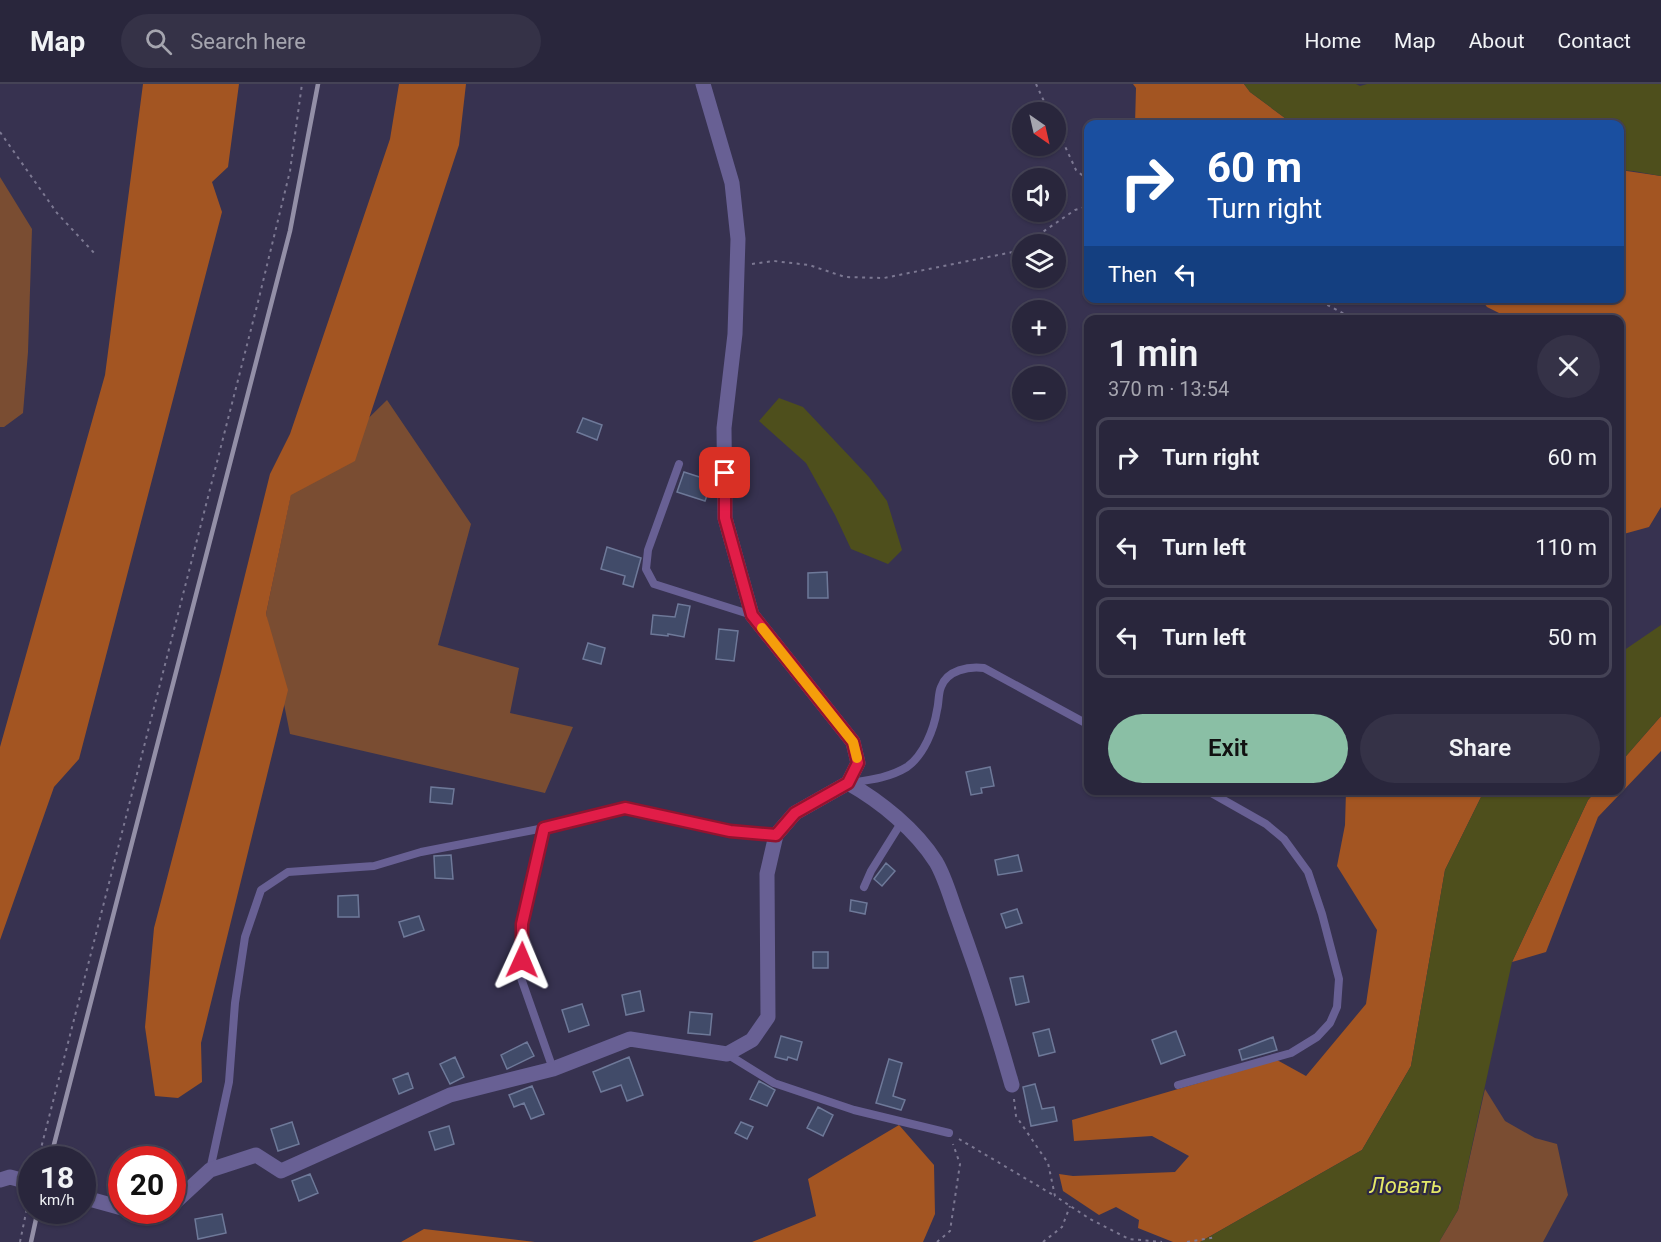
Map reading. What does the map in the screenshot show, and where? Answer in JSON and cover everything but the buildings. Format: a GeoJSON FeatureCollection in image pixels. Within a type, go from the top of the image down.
{"type":"FeatureCollection","features":[{"type":"Feature","properties":{"kind":"street"},"geometry":{"type":"LineString","coordinates":[[186,1192],[210,1170],[256,1155],[280,1171],[450,1095],[553,1069],[630,1039],[727,1054],[752,1040],[768,1017],[767,874],[776,835],[795,813],[848,783],[858,763],[853,742],[752,615],[725,518],[724,428],[735,334],[738,239],[732,183],[702,84]]}},
{"type":"Feature","properties":{"kind":"street"},"geometry":{"type":"LineString","coordinates":[[848,783],[867,794],[901,823],[920,841],[937,863],[982,983],[1012,1084]]}},
{"type":"Feature","properties":{"kind":"street"},"geometry":{"type":"LineString","coordinates":[[0,1180],[10,1177],[18,1182]]}},
{"type":"Feature","properties":{"kind":"lane"},"geometry":{"type":"LineString","coordinates":[[680,464],[648,550],[646,569],[654,584],[752,615]]}},
{"type":"Feature","properties":{"kind":"lane"},"geometry":{"type":"LineString","coordinates":[[848,783],[886,777],[909,766],[927,743],[937,712],[941,686],[950,675],[971,666],[984,668],[1084,722]]}},
{"type":"Feature","properties":{"kind":"lane"},"geometry":{"type":"LineString","coordinates":[[1178,1085],[1291,1053],[1317,1037],[1330,1023],[1337,1007],[1339,979],[1308,872],[1284,839],[1266,825],[1215,795]]}},
{"type":"Feature","properties":{"kind":"lane"},"geometry":{"type":"LineString","coordinates":[[210,1170],[229,1082],[235,1003],[245,937],[261,890],[288,872],[374,866],[421,852],[544,828],[625,808],[730,831],[776,835]]}},
{"type":"Feature","properties":{"kind":"lane"},"geometry":{"type":"LineString","coordinates":[[864,887],[871,871],[901,823]]}},
{"type":"Feature","properties":{"kind":"lane"},"geometry":{"type":"LineString","coordinates":[[544,828],[522,924],[521,978],[553,1069]]}},
{"type":"Feature","properties":{"kind":"lane"},"geometry":{"type":"LineString","coordinates":[[727,1054],[774,1083],[854,1110],[949,1133]]}},
{"type":"Feature","properties":{"kind":"path"},"geometry":{"type":"LineString","coordinates":[[42,1146],[290,171],[302,84]]}},
{"type":"Feature","properties":{"kind":"path"},"geometry":{"type":"LineString","coordinates":[[1036,84],[1044,102]]}},
{"type":"Feature","properties":{"kind":"path"},"geometry":{"type":"LineString","coordinates":[[0,132],[57,213],[96,255]]}},
{"type":"Feature","properties":{"kind":"path"},"geometry":{"type":"LineString","coordinates":[[1066,148],[1076,170],[1084,177]]}},
{"type":"Feature","properties":{"kind":"path"},"geometry":{"type":"LineString","coordinates":[[1040,234],[1075,210],[1084,208]]}},
{"type":"Feature","properties":{"kind":"path"},"geometry":{"type":"LineString","coordinates":[[737,266],[774,261],[809,265],[844,277],[884,278],[1012,252]]}},
{"type":"Feature","properties":{"kind":"path"},"geometry":{"type":"LineString","coordinates":[[1324,303],[1346,315]]}},
{"type":"Feature","properties":{"kind":"path"},"geometry":{"type":"LineString","coordinates":[[1012,1084],[1016,1116],[1048,1163],[1055,1196]]}},
{"type":"Feature","properties":{"kind":"path"},"geometry":{"type":"LineString","coordinates":[[949,1133],[1090,1219],[1129,1239],[1162,1242]]}},
{"type":"Feature","properties":{"kind":"path"},"geometry":{"type":"LineString","coordinates":[[937,1242],[950,1231],[960,1164],[949,1133]]}},
{"type":"Feature","properties":{"kind":"path"},"geometry":{"type":"LineString","coordinates":[[1043,1242],[1062,1227],[1070,1206]]}},
{"type":"Feature","properties":{"kind":"path"},"geometry":{"type":"LineString","coordinates":[[20,1242],[23,1224]]}},
{"type":"Feature","properties":{"kind":"path"},"geometry":{"type":"LineString","coordinates":[[1187,1242],[1216,1237]]}},
{"type":"Feature","properties":{"kind":"shaded area"},"geometry":{"type":"Polygon","coordinates":[[[143,84],[239,84],[228,167],[212,182],[222,212],[79,759],[54,787],[0,940],[0,747],[105,375],[143,84]]]}},
{"type":"Feature","properties":{"kind":"shaded area"},"geometry":{"type":"Polygon","coordinates":[[[399,84],[466,84],[459,145],[355,461],[291,495],[266,614],[288,690],[201,1043],[202,1082],[178,1098],[155,1096],[145,1027],[154,928],[270,474],[290,434],[390,139],[399,84]]]}},
{"type":"Feature","properties":{"kind":"shaded area"},"geometry":{"type":"Polygon","coordinates":[[[1133,84],[1244,84],[1250,92],[1288,120],[1135,120],[1136,88],[1133,84]]]}},
{"type":"Feature","properties":{"kind":"shaded area"},"geometry":{"type":"Polygon","coordinates":[[[1624,171],[1661,176],[1661,507],[1649,527],[1624,534],[1624,315],[1503,315],[1484,303],[1624,303],[1624,171]]]}},
{"type":"Feature","properties":{"kind":"shaded area"},"geometry":{"type":"Polygon","coordinates":[[[0,177],[32,229],[28,352],[23,413],[4,427],[0,427],[0,177]]]}},
{"type":"Feature","properties":{"kind":"shaded area"},"geometry":{"type":"Polygon","coordinates":[[[387,400],[471,524],[438,645],[519,668],[510,713],[573,727],[545,793],[290,734],[266,614],[291,494],[387,400]]]}},
{"type":"Feature","properties":{"kind":"shaded area"},"geometry":{"type":"Polygon","coordinates":[[[1661,716],[1661,751],[1624,790],[1624,758],[1661,716]]]}},
{"type":"Feature","properties":{"kind":"shaded area"},"geometry":{"type":"Polygon","coordinates":[[[1346,795],[1482,795],[1445,870],[1411,1066],[1362,1150],[1200,1242],[1173,1242],[1138,1228],[1139,1220],[1116,1207],[1099,1215],[1063,1191],[1059,1174],[1073,1176],[1175,1172],[1189,1156],[1152,1136],[1074,1141],[1072,1120],[1277,1060],[1306,1076],[1366,1004],[1377,930],[1337,866],[1345,825],[1346,795]]]}},
{"type":"Feature","properties":{"kind":"shaded area"},"geometry":{"type":"Polygon","coordinates":[[[1592,795],[1619,795],[1598,817],[1546,952],[1512,962],[1588,800],[1592,795]]]}},
{"type":"Feature","properties":{"kind":"shaded area"},"geometry":{"type":"Polygon","coordinates":[[[1485,1089],[1505,1121],[1535,1138],[1557,1144],[1568,1195],[1543,1242],[1439,1242],[1458,1210],[1485,1089]]]}},
{"type":"Feature","properties":{"kind":"shaded area"},"geometry":{"type":"Polygon","coordinates":[[[899,1125],[934,1165],[935,1214],[923,1242],[752,1242],[816,1216],[808,1179],[899,1125]]]}},
{"type":"Feature","properties":{"kind":"shaded area"},"geometry":{"type":"Polygon","coordinates":[[[424,1229],[535,1242],[401,1242],[424,1229]]]}},
{"type":"Feature","properties":{"kind":"water"},"geometry":{"type":"Polygon","coordinates":[[[1244,84],[1356,84],[1360,86],[1367,84],[1661,84],[1661,176],[1624,170],[1624,120],[1288,120],[1250,92],[1244,84]]]}},
{"type":"Feature","properties":{"kind":"water"},"geometry":{"type":"Polygon","coordinates":[[[779,398],[803,407],[869,477],[887,501],[902,550],[888,564],[851,549],[806,463],[759,421],[779,398]]]}},
{"type":"Feature","properties":{"kind":"water"},"geometry":{"type":"Polygon","coordinates":[[[1661,625],[1661,716],[1624,758],[1624,650],[1661,625]]]}},
{"type":"Feature","properties":{"kind":"water","name":"Ловать"},"geometry":{"type":"Polygon","coordinates":[[[1482,795],[1592,795],[1588,800],[1512,962],[1458,1210],[1439,1242],[1200,1242],[1362,1150],[1411,1066],[1445,870],[1482,795]]]}},
{"type":"Feature","properties":{"kind":"railway"},"geometry":{"type":"LineString","coordinates":[[54,1146],[290,231],[318,84]]}},
{"type":"Feature","properties":{"kind":"railway"},"geometry":{"type":"LineString","coordinates":[[31,1242],[35,1224]]}},
{"type":"Feature","properties":{"kind":"slow traffic"},"geometry":{"type":"LineString","coordinates":[[762,628],[853,742],[857,758]]}},
{"type":"Feature","properties":{"kind":"route"},"geometry":{"type":"LineString","coordinates":[[522,960],[522,924],[544,828],[625,808],[730,831],[776,835],[795,813],[848,783],[858,763],[853,742],[752,615],[725,518],[725,473]]}}]}
